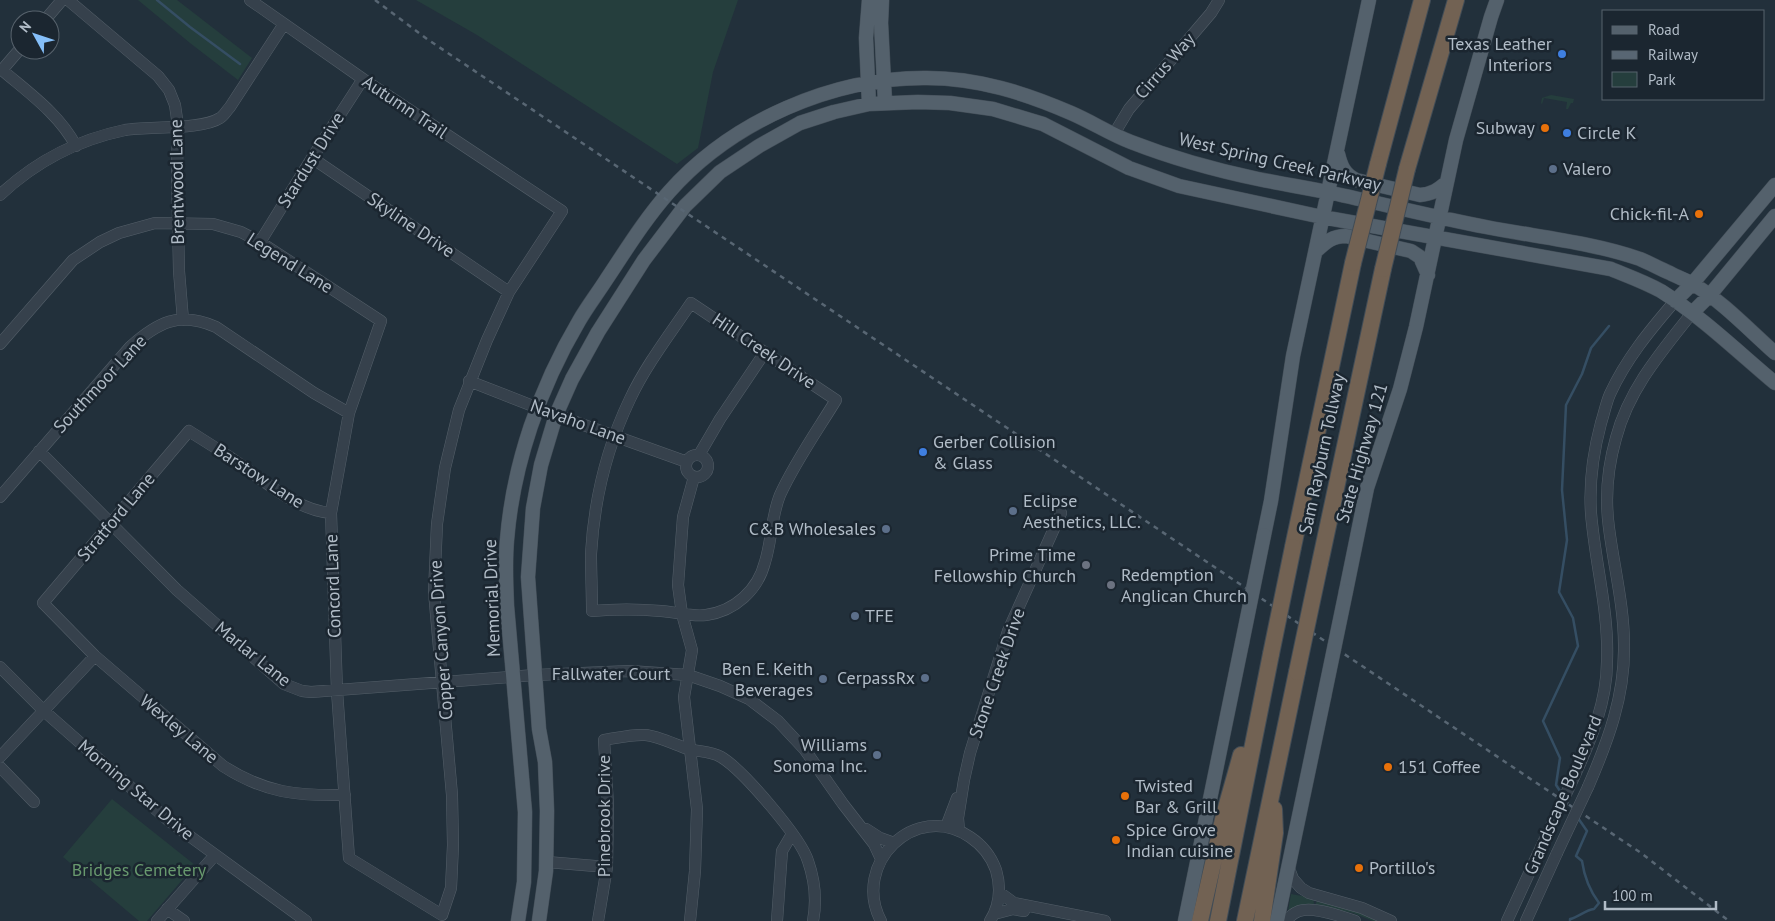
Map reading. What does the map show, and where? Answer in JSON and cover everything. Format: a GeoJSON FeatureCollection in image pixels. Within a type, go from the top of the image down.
{"type":"FeatureCollection","features":[{"type":"Feature","properties":{"kind":"highway"},"geometry":{"type":"LineString","coordinates":[[1403,64],[1411,0]]}},
{"type":"Feature","properties":{"kind":"highway","name":"Sam Rayburn Tollway"},"geometry":{"type":"LineString","coordinates":[[1218,921],[1271,654],[1353,263],[1403,64],[1422,0]]}},
{"type":"Feature","properties":{"kind":"highway","name":"Sam Rayburn Tollway"},"geometry":{"type":"LineString","coordinates":[[1245,921],[1382,269],[1407,169],[1456,0]]}},
{"type":"Feature","properties":{"kind":"highway"},"geometry":{"type":"LineString","coordinates":[[1449,22],[1461,0]]}},
{"type":"Feature","properties":{"kind":"highway"},"geometry":{"type":"LineString","coordinates":[[1200,921],[1224,815],[1245,741],[1263,696]]}},
{"type":"Feature","properties":{"kind":"highway"},"geometry":{"type":"LineString","coordinates":[[1262,921],[1275,833],[1272,788]]}},
{"type":"Feature","properties":{"kind":"main road"},"geometry":{"type":"LineString","coordinates":[[869,0],[866,38],[869,104],[885,102],[950,103],[993,110],[1043,124],[1129,168],[1180,186],[1322,218],[1611,269],[1638,279],[1675,301],[1692,313],[1775,383]]}},
{"type":"Feature","properties":{"kind":"main road"},"geometry":{"type":"LineString","coordinates":[[882,0],[880,23],[885,102]]}},
{"type":"Feature","properties":{"kind":"main road"},"geometry":{"type":"LineString","coordinates":[[1183,917],[1271,500],[1293,356],[1322,218],[1338,153],[1369,0]]}},
{"type":"Feature","properties":{"kind":"main road","name":"State Highway 121"},"geometry":{"type":"LineString","coordinates":[[1277,921],[1367,488],[1400,389],[1428,275],[1458,130],[1497,0]]}},
{"type":"Feature","properties":{"kind":"main road","name":"West Spring Creek Parkway"},"geometry":{"type":"LineString","coordinates":[[667,194],[721,145],[752,125],[784,109],[825,94],[883,81],[929,78],[987,84],[1011,89],[1072,114],[1127,141],[1186,162],[1255,179],[1328,192],[1440,218],[1595,246],[1643,260],[1692,284],[1709,296],[1775,353]]}},
{"type":"Feature","properties":{"kind":"main road","name":"Memorial Drive"},"geometry":{"type":"LineString","coordinates":[[539,921],[547,862],[545,762],[539,729],[528,577],[533,508],[541,465],[556,415],[572,379],[598,332],[644,260],[685,206],[720,172],[759,146],[800,123],[834,112],[869,104]]}},
{"type":"Feature","properties":{"kind":"main road"},"geometry":{"type":"LineString","coordinates":[[1104,156],[1114,134]]}},
{"type":"Feature","properties":{"kind":"main road"},"geometry":{"type":"LineString","coordinates":[[1338,153],[1342,168],[1348,176],[1356,180],[1420,195],[1430,194],[1447,182]]}},
{"type":"Feature","properties":{"kind":"main road"},"geometry":{"type":"LineString","coordinates":[[1675,301],[1692,284],[1775,185]]}},
{"type":"Feature","properties":{"kind":"main road","name":"Memorial Drive"},"geometry":{"type":"LineString","coordinates":[[518,921],[524,882],[526,812],[507,606],[506,542],[518,465],[553,369],[579,321],[627,248],[667,194]]}},
{"type":"Feature","properties":{"kind":"main road"},"geometry":{"type":"LineString","coordinates":[[1692,313],[1709,296],[1775,216]]}},
{"type":"Feature","properties":{"kind":"main road"},"geometry":{"type":"LineString","coordinates":[[1316,251],[1326,241],[1336,236],[1346,236],[1411,251],[1420,257],[1428,275]]}},
{"type":"Feature","properties":{"kind":"street"},"geometry":{"type":"LineString","coordinates":[[54,10],[62,0]]}},
{"type":"Feature","properties":{"kind":"street","name":"Brentwood Lane"},"geometry":{"type":"LineString","coordinates":[[68,0],[158,76],[169,90],[175,105],[178,126],[179,271],[183,320]]}},
{"type":"Feature","properties":{"kind":"street","name":"Autumn Trail"},"geometry":{"type":"LineString","coordinates":[[250,0],[363,79],[562,211]]}},
{"type":"Feature","properties":{"kind":"street","name":"Cirrus Way"},"geometry":{"type":"LineString","coordinates":[[1114,134],[1128,110],[1211,13],[1219,0]]}},
{"type":"Feature","properties":{"kind":"street"},"geometry":{"type":"LineString","coordinates":[[0,195],[18,178],[41,162],[76,146],[126,130],[205,124],[220,118],[230,107],[284,24]]}},
{"type":"Feature","properties":{"kind":"street"},"geometry":{"type":"LineString","coordinates":[[11,60],[2,70],[57,118],[70,134],[76,146]]}},
{"type":"Feature","properties":{"kind":"street","name":"Stardust Drive"},"geometry":{"type":"LineString","coordinates":[[260,242],[363,79]]}},
{"type":"Feature","properties":{"kind":"street","name":"Skyline Drive"},"geometry":{"type":"LineString","coordinates":[[312,158],[509,292]]}},
{"type":"Feature","properties":{"kind":"street","name":"Copper Canyon Drive"},"geometry":{"type":"LineString","coordinates":[[349,858],[442,915],[451,888],[453,845],[452,794],[434,592],[440,496],[451,439],[469,381],[509,292],[562,211]]}},
{"type":"Feature","properties":{"kind":"street","name":"Legend Lane"},"geometry":{"type":"LineString","coordinates":[[0,344],[73,260],[119,233],[154,224],[213,224],[241,232],[260,242],[381,321]]}},
{"type":"Feature","properties":{"kind":"street","name":"Grandscape Boulevard"},"geometry":{"type":"LineString","coordinates":[[1507,921],[1589,742],[1604,691],[1608,662],[1606,618],[1592,520],[1591,475],[1594,448],[1609,396],[1635,349],[1675,301]]}},
{"type":"Feature","properties":{"kind":"street","name":"Hill Creek Drive"},"geometry":{"type":"LineString","coordinates":[[615,435],[630,398],[655,356],[691,303],[836,400],[793,470],[780,497],[771,527],[765,563],[758,581],[743,600],[725,610],[706,615],[682,614]]}},
{"type":"Feature","properties":{"kind":"street","name":"Grandscape Boulevard"},"geometry":{"type":"LineString","coordinates":[[1526,921],[1588,787],[1614,723],[1624,671],[1623,617],[1608,519],[1610,464],[1616,438],[1625,412],[1637,387],[1651,364],[1692,313]]}},
{"type":"Feature","properties":{"kind":"street","name":"Southmoor Lane"},"geometry":{"type":"LineString","coordinates":[[0,497],[130,348],[146,332],[164,322],[183,320],[207,323],[216,327],[314,393],[349,413]]}},
{"type":"Feature","properties":{"kind":"street","name":"Concord Lane"},"geometry":{"type":"LineString","coordinates":[[349,858],[337,691],[331,513],[349,413],[381,321]]}},
{"type":"Feature","properties":{"kind":"street"},"geometry":{"type":"LineString","coordinates":[[700,455],[720,418],[765,352]]}},
{"type":"Feature","properties":{"kind":"street","name":"Navaho Lane"},"geometry":{"type":"LineString","coordinates":[[469,381],[556,415],[687,462]]}},
{"type":"Feature","properties":{"kind":"street","name":"Barstow Lane"},"geometry":{"type":"LineString","coordinates":[[189,431],[291,499],[318,512],[331,513]]}},
{"type":"Feature","properties":{"kind":"street","name":"Stratford Lane"},"geometry":{"type":"LineString","coordinates":[[43,603],[189,431]]}},
{"type":"Feature","properties":{"kind":"street"},"geometry":{"type":"LineString","coordinates":[[615,435],[600,489],[592,553],[592,611],[626,608],[682,614]]}},
{"type":"Feature","properties":{"kind":"street","name":"Marlar Lane"},"geometry":{"type":"LineString","coordinates":[[39,451],[177,590],[284,684],[302,691],[337,691],[442,681],[535,675]]}},
{"type":"Feature","properties":{"kind":"street"},"geometry":{"type":"LineString","coordinates":[[700,455],[707,460],[709,465],[708,471],[702,477],[694,477],[686,469],[687,462],[692,456],[700,455]]}},
{"type":"Feature","properties":{"kind":"street"},"geometry":{"type":"LineString","coordinates":[[690,921],[695,871],[697,809],[684,697],[692,650],[682,614],[678,585],[683,517],[694,477]]}},
{"type":"Feature","properties":{"kind":"street","name":"Stone Creek Drive"},"geometry":{"type":"LineString","coordinates":[[959,831],[958,818],[964,780],[978,726],[1008,631],[1061,513]]}},
{"type":"Feature","properties":{"kind":"street"},"geometry":{"type":"LineString","coordinates":[[1592,520],[1608,519]]}},
{"type":"Feature","properties":{"kind":"street","name":"Wexley Lane"},"geometry":{"type":"LineString","coordinates":[[43,603],[95,656],[223,766],[234,773],[262,786],[280,791],[309,796],[345,795]]}},
{"type":"Feature","properties":{"kind":"street"},"geometry":{"type":"LineString","coordinates":[[0,757],[95,656]]}},
{"type":"Feature","properties":{"kind":"street","name":"Morning Star Drive"},"geometry":{"type":"LineString","coordinates":[[0,667],[44,711],[169,821],[306,921]]}},
{"type":"Feature","properties":{"kind":"street","name":"Fallwater Court"},"geometry":{"type":"LineString","coordinates":[[535,675],[630,671],[688,675],[749,699],[778,721],[805,750],[874,844],[881,859]]}},
{"type":"Feature","properties":{"kind":"street","name":"Pinebrook Drive"},"geometry":{"type":"LineString","coordinates":[[598,921],[607,867],[608,805],[604,740],[646,735],[691,750]]}},
{"type":"Feature","properties":{"kind":"street"},"geometry":{"type":"LineString","coordinates":[[691,750],[707,751],[722,758],[752,785],[800,845],[808,860],[814,886],[816,905],[813,921]]}},
{"type":"Feature","properties":{"kind":"street"},"geometry":{"type":"LineString","coordinates":[[0,767],[34,802]]}},
{"type":"Feature","properties":{"kind":"street","name":"Stone Creek Drive"},"geometry":{"type":"LineString","coordinates":[[946,828],[964,780]]}},
{"type":"Feature","properties":{"kind":"street"},"geometry":{"type":"LineString","coordinates":[[860,826],[880,838],[894,843]]}},
{"type":"Feature","properties":{"kind":"street"},"geometry":{"type":"LineString","coordinates":[[881,921],[873,896],[874,880],[881,859],[894,843],[910,832],[924,828],[946,828],[959,831],[977,842],[987,852],[994,864],[998,878],[999,892],[992,918]]}},
{"type":"Feature","properties":{"kind":"street"},"geometry":{"type":"LineString","coordinates":[[777,921],[782,851],[792,834]]}},
{"type":"Feature","properties":{"kind":"street"},"geometry":{"type":"LineString","coordinates":[[157,921],[215,855]]}},
{"type":"Feature","properties":{"kind":"street"},"geometry":{"type":"LineString","coordinates":[[547,862],[607,867]]}},
{"type":"Feature","properties":{"kind":"street"},"geometry":{"type":"LineString","coordinates":[[1288,866],[1293,879],[1301,888],[1309,893],[1362,908],[1391,921]]}},
{"type":"Feature","properties":{"kind":"street"},"geometry":{"type":"LineString","coordinates":[[999,892],[1014,903],[1106,921]]}},
{"type":"Feature","properties":{"kind":"street"},"geometry":{"type":"LineString","coordinates":[[167,909],[184,921]]}},
{"type":"Feature","properties":{"kind":"street"},"geometry":{"type":"LineString","coordinates":[[992,918],[1013,909],[1069,921]]}},
{"type":"Feature","properties":{"kind":"street"},"geometry":{"type":"LineString","coordinates":[[1286,921],[1297,911],[1306,910],[1336,915],[1355,921]]}},
{"type":"Feature","properties":{"kind":"green space"},"geometry":{"type":"Polygon","coordinates":[[[138,0],[177,0],[252,58],[238,80],[190,43],[138,0]]]}},
{"type":"Feature","properties":{"kind":"green space"},"geometry":{"type":"Polygon","coordinates":[[[416,0],[738,0],[713,72],[698,148],[677,164],[477,35],[416,0]]]}},
{"type":"Feature","properties":{"kind":"green space"},"geometry":{"type":"Polygon","coordinates":[[[1551,95],[1574,99],[1573,103],[1566,109],[1567,102],[1544,98],[1541,103],[1542,98],[1551,95]]]}},
{"type":"Feature","properties":{"kind":"green space","name":"Bridges Cemetery"},"geometry":{"type":"Polygon","coordinates":[[[112,799],[195,865],[147,921],[139,921],[63,857],[112,799]]]}},
{"type":"Feature","properties":{"kind":"green space"},"geometry":{"type":"Polygon","coordinates":[[[1291,894],[1313,898],[1314,904],[1288,911],[1291,894]]]}},
{"type":"Feature","properties":{"kind":"green space"},"geometry":{"type":"Polygon","coordinates":[[[1318,899],[1383,921],[1373,921],[1353,913],[1315,905],[1318,899]]]}},
{"type":"Feature","properties":{"kind":"waterway"},"geometry":{"type":"LineString","coordinates":[[157,0],[240,64]]}},
{"type":"Feature","properties":{"kind":"waterway"},"geometry":{"type":"LineString","coordinates":[[1562,794],[1556,785],[1560,758],[1543,721],[1578,646],[1573,618],[1559,592],[1567,540],[1562,490],[1566,405],[1582,374],[1591,348],[1609,326]]}},
{"type":"Feature","properties":{"kind":"waterway"},"geometry":{"type":"LineString","coordinates":[[1570,921],[1570,919],[1594,909],[1599,903],[1588,883],[1582,861],[1576,856],[1587,831],[1578,818]]}},
{"type":"Feature","properties":{"kind":"railway"},"geometry":{"type":"LineString","coordinates":[[375,0],[427,39],[1641,853],[1729,921]]}},
{"type":"Feature","properties":{"kind":"place","name":"Texas Leather Interiors"},"geometry":{"type":"Point","coordinates":[1562,54]}},
{"type":"Feature","properties":{"kind":"place","name":"Subway"},"geometry":{"type":"Point","coordinates":[1545,128]}},
{"type":"Feature","properties":{"kind":"place","name":"Circle K"},"geometry":{"type":"Point","coordinates":[1567,133]}},
{"type":"Feature","properties":{"kind":"place","name":"Valero"},"geometry":{"type":"Point","coordinates":[1553,169]}},
{"type":"Feature","properties":{"kind":"place","name":"Chick-fil-A"},"geometry":{"type":"Point","coordinates":[1699,214]}},
{"type":"Feature","properties":{"kind":"place","name":"Gerber Collision & Glass"},"geometry":{"type":"Point","coordinates":[923,452]}},
{"type":"Feature","properties":{"kind":"place","name":"Eclipse Aesthetics, LLC."},"geometry":{"type":"Point","coordinates":[1013,511]}},
{"type":"Feature","properties":{"kind":"place","name":"C&B Wholesales"},"geometry":{"type":"Point","coordinates":[886,529]}},
{"type":"Feature","properties":{"kind":"place","name":"Prime Time Fellowship Church"},"geometry":{"type":"Point","coordinates":[1086,565]}},
{"type":"Feature","properties":{"kind":"place","name":"Redemption Anglican Church"},"geometry":{"type":"Point","coordinates":[1111,585]}},
{"type":"Feature","properties":{"kind":"place","name":"TFE"},"geometry":{"type":"Point","coordinates":[855,616]}},
{"type":"Feature","properties":{"kind":"place","name":"CerpassRx"},"geometry":{"type":"Point","coordinates":[925,678]}},
{"type":"Feature","properties":{"kind":"place","name":"Ben E. Keith Beverages"},"geometry":{"type":"Point","coordinates":[823,679]}},
{"type":"Feature","properties":{"kind":"place","name":"Williams Sonoma Inc."},"geometry":{"type":"Point","coordinates":[877,755]}},
{"type":"Feature","properties":{"kind":"place","name":"151 Coffee"},"geometry":{"type":"Point","coordinates":[1388,767]}},
{"type":"Feature","properties":{"kind":"place","name":"Twisted Bar & Grill"},"geometry":{"type":"Point","coordinates":[1125,796]}},
{"type":"Feature","properties":{"kind":"place","name":"Spice Grove Indian cuisine"},"geometry":{"type":"Point","coordinates":[1116,840]}},
{"type":"Feature","properties":{"kind":"place","name":"Portillo's"},"geometry":{"type":"Point","coordinates":[1359,868]}}]}
